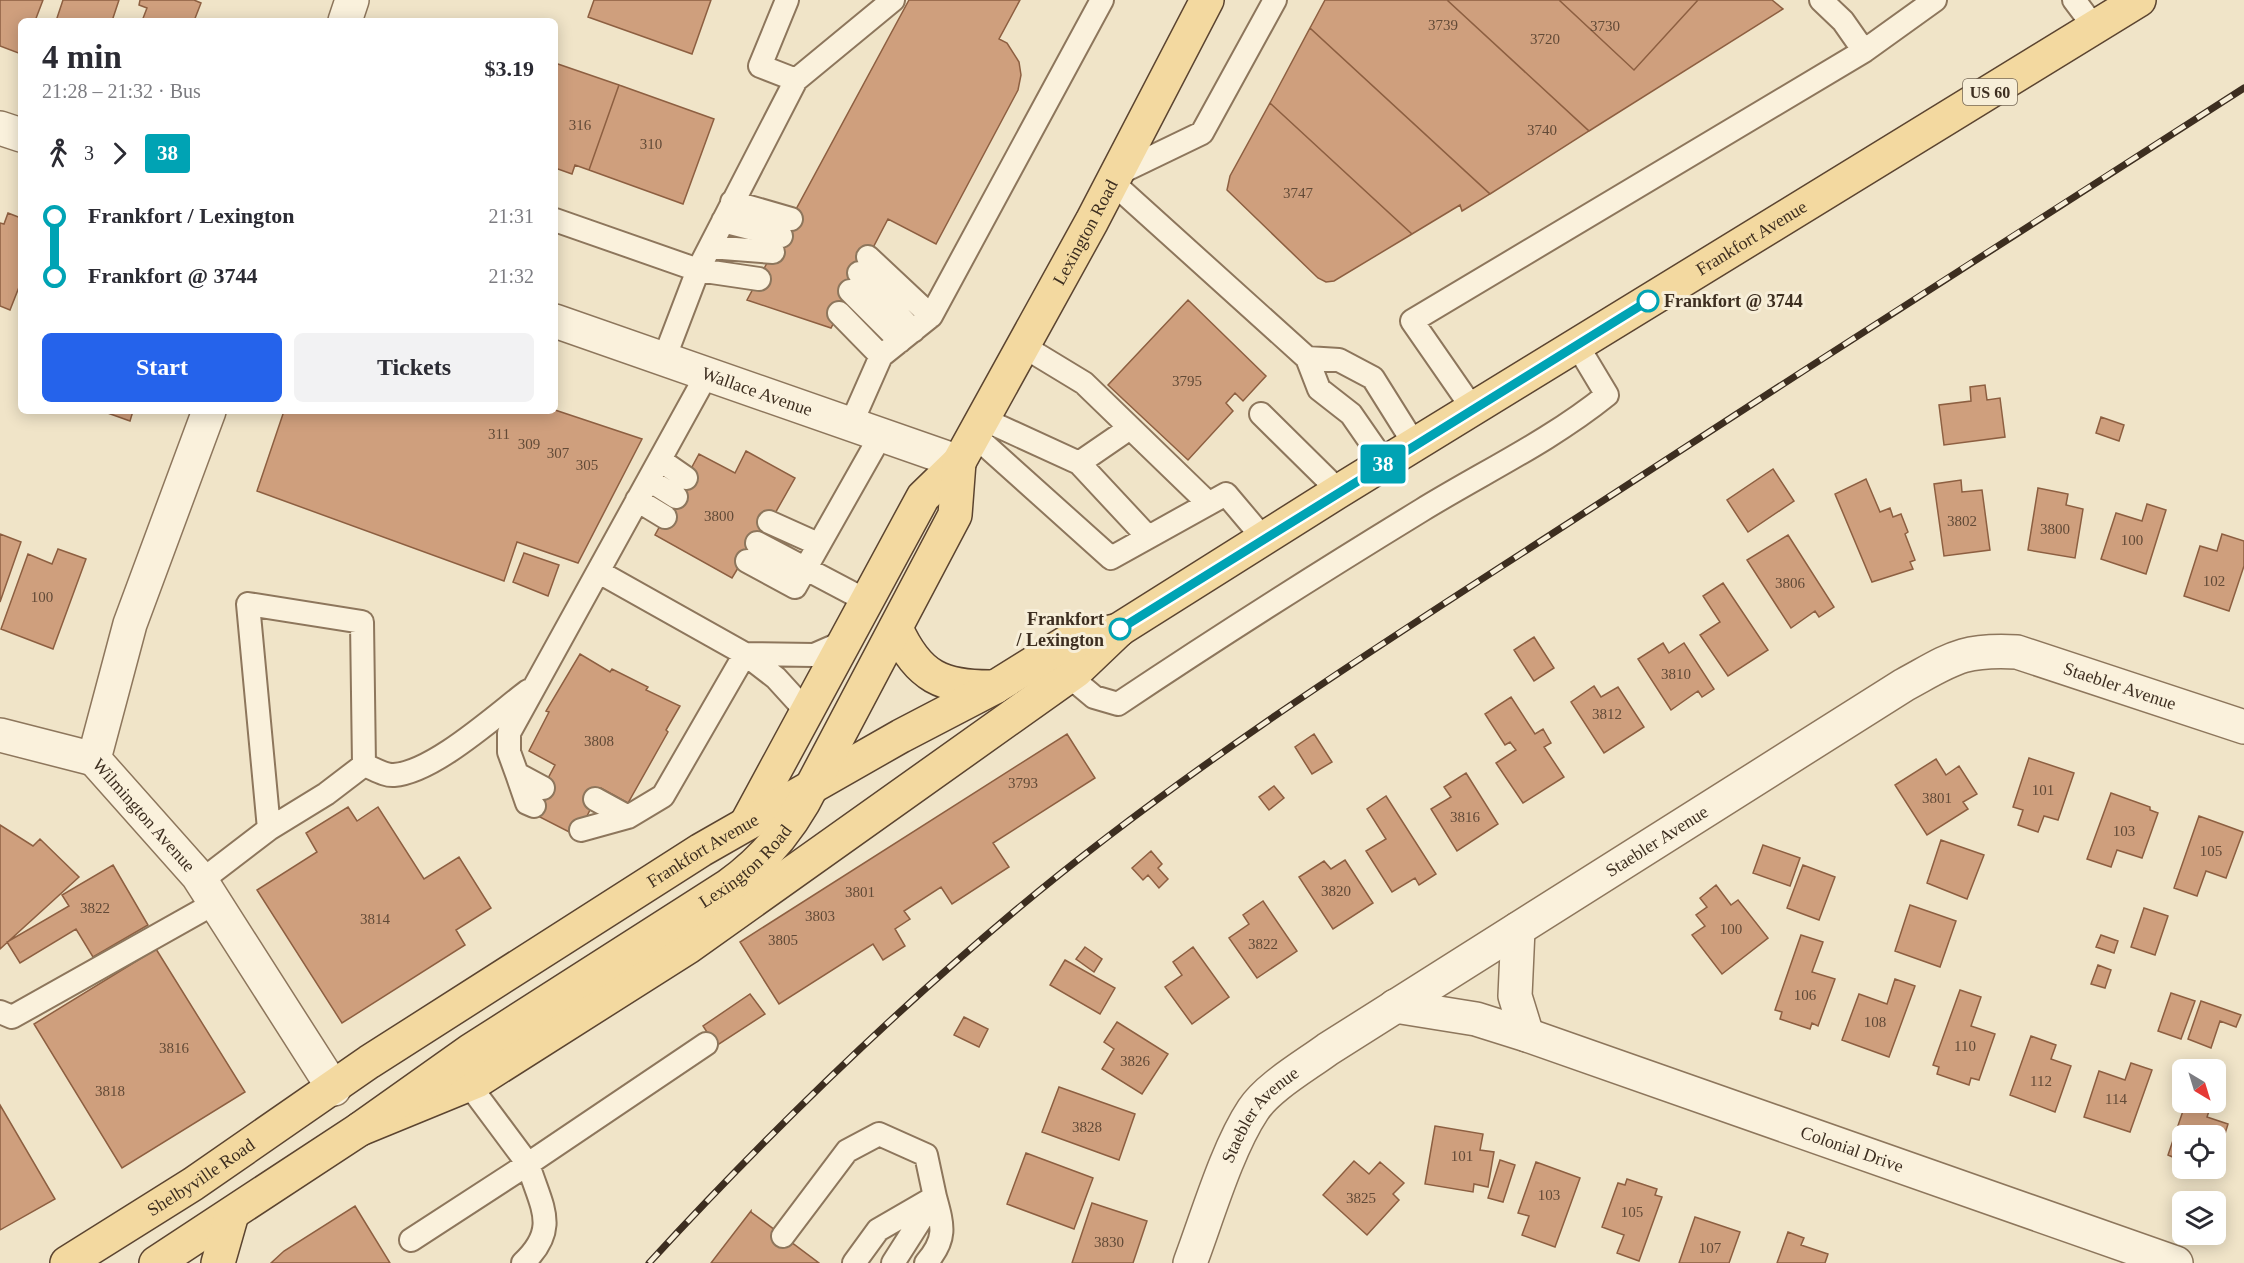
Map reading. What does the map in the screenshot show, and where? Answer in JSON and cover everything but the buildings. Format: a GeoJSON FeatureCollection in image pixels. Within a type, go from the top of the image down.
{"type":"FeatureCollection","features":[{"type":"Feature","properties":{"kind":"main road","name":"Lexington Road"},"geometry":{"type":"LineString","coordinates":[[746,824],[923,497],[972,439],[1114,178],[1207,0]]}},
{"type":"Feature","properties":{"kind":"main road","name":"Frankfort Avenue"},"geometry":{"type":"LineString","coordinates":[[232,1214],[360,1128],[698,941],[1069,676],[1120,629],[1339,491],[2139,0]]}},
{"type":"Feature","properties":{"kind":"main road","name":"Lexington Road"},"geometry":{"type":"LineString","coordinates":[[461,1073],[739,878],[764,856],[786,830],[812,787],[955,515],[972,439]]}},
{"type":"Feature","properties":{"kind":"main road"},"geometry":{"type":"LineString","coordinates":[[897,628],[908,653],[922,669],[936,678],[956,686],[994,687]]}},
{"type":"Feature","properties":{"kind":"main road","name":"Frankfort Avenue"},"geometry":{"type":"LineString","coordinates":[[334,1089],[369,1062],[499,978],[746,824],[994,687],[1069,641],[1120,629]]}},
{"type":"Feature","properties":{"kind":"main road","name":"Shelbyville Road"},"geometry":{"type":"LineString","coordinates":[[67,1263],[192,1184],[334,1089]]}},
{"type":"Feature","properties":{"kind":"main road"},"geometry":{"type":"LineString","coordinates":[[156,1263],[232,1214]]}},
{"type":"Feature","properties":{"kind":"main road"},"geometry":{"type":"LineString","coordinates":[[218,1263],[232,1214]]}},
{"type":"Feature","properties":{"kind":"street"},"geometry":{"type":"LineString","coordinates":[[346,18],[352,0]]}},
{"type":"Feature","properties":{"kind":"street"},"geometry":{"type":"LineString","coordinates":[[0,128],[18,134]]}},
{"type":"Feature","properties":{"kind":"street","name":"Wallace Avenue"},"geometry":{"type":"LineString","coordinates":[[558,322],[866,430],[972,439]]}},
{"type":"Feature","properties":{"kind":"street","name":"Wilmington Avenue"},"geometry":{"type":"LineString","coordinates":[[208,414],[130,624],[94,759],[208,892],[334,1089]]}},
{"type":"Feature","properties":{"kind":"street","name":"Staebler Avenue"},"geometry":{"type":"LineString","coordinates":[[1190,1263],[1238,1139],[1254,1108],[1279,1085],[1328,1049],[1395,1006],[1894,692],[1957,656],[1981,650],[2017,652],[2244,727]]}},
{"type":"Feature","properties":{"kind":"street"},"geometry":{"type":"LineString","coordinates":[[0,735],[94,759]]}},
{"type":"Feature","properties":{"kind":"street"},"geometry":{"type":"LineString","coordinates":[[1518,929],[1515,996],[1527,1035]]}},
{"type":"Feature","properties":{"kind":"street","name":"Colonial Drive"},"geometry":{"type":"LineString","coordinates":[[1395,1006],[1476,1019],[1527,1035],[2176,1263]]}},
{"type":"Feature","properties":{"kind":"lane"},"geometry":{"type":"LineString","coordinates":[[787,0],[760,66],[796,80]]}},
{"type":"Feature","properties":{"kind":"lane"},"geometry":{"type":"LineString","coordinates":[[664,359],[698,270],[796,80],[892,0]]}},
{"type":"Feature","properties":{"kind":"lane"},"geometry":{"type":"LineString","coordinates":[[752,552],[795,587],[818,544],[866,430],[881,356],[931,316],[1102,0]]}},
{"type":"Feature","properties":{"kind":"lane"},"geometry":{"type":"LineString","coordinates":[[1275,0],[1202,133],[1114,178],[1307,358],[1319,389],[1351,414],[1385,463]]}},
{"type":"Feature","properties":{"kind":"lane"},"geometry":{"type":"LineString","coordinates":[[1821,0],[1843,21],[1863,51]]}},
{"type":"Feature","properties":{"kind":"lane"},"geometry":{"type":"LineString","coordinates":[[1473,409],[1412,321],[1863,51],[1935,0]]}},
{"type":"Feature","properties":{"kind":"lane"},"geometry":{"type":"LineString","coordinates":[[2074,0],[2095,28]]}},
{"type":"Feature","properties":{"kind":"lane"},"geometry":{"type":"LineString","coordinates":[[710,247],[782,236],[728,211]]}},
{"type":"Feature","properties":{"kind":"lane"},"geometry":{"type":"LineString","coordinates":[[558,221],[698,270],[759,279]]}},
{"type":"Feature","properties":{"kind":"lane"},"geometry":{"type":"LineString","coordinates":[[906,336],[859,274],[931,316]]}},
{"type":"Feature","properties":{"kind":"lane"},"geometry":{"type":"LineString","coordinates":[[839,313],[881,356]]}},
{"type":"Feature","properties":{"kind":"lane"},"geometry":{"type":"LineString","coordinates":[[1069,676],[1094,696],[1118,704],[1229,631],[1424,509],[1573,423],[1607,395],[1577,345]]}},
{"type":"Feature","properties":{"kind":"lane"},"geometry":{"type":"LineString","coordinates":[[1023,346],[1084,383],[1208,503]]}},
{"type":"Feature","properties":{"kind":"lane"},"geometry":{"type":"LineString","coordinates":[[1307,358],[1339,360],[1373,378],[1415,445]]}},
{"type":"Feature","properties":{"kind":"lane"},"geometry":{"type":"LineString","coordinates":[[509,752],[542,790],[527,803],[509,752],[509,733],[707,374]]}},
{"type":"Feature","properties":{"kind":"lane"},"geometry":{"type":"LineString","coordinates":[[1261,414],[1339,491]]}},
{"type":"Feature","properties":{"kind":"lane"},"geometry":{"type":"LineString","coordinates":[[1079,463],[1130,428]]}},
{"type":"Feature","properties":{"kind":"lane"},"geometry":{"type":"LineString","coordinates":[[972,439],[1079,463],[1148,537]]}},
{"type":"Feature","properties":{"kind":"lane"},"geometry":{"type":"LineString","coordinates":[[972,439],[1111,558],[1226,494],[1264,539]]}},
{"type":"Feature","properties":{"kind":"lane"},"geometry":{"type":"LineString","coordinates":[[649,480],[681,487],[660,460]]}},
{"type":"Feature","properties":{"kind":"lane"},"geometry":{"type":"LineString","coordinates":[[638,500],[665,517]]}},
{"type":"Feature","properties":{"kind":"lane"},"geometry":{"type":"LineString","coordinates":[[769,522],[818,544]]}},
{"type":"Feature","properties":{"kind":"lane"},"geometry":{"type":"LineString","coordinates":[[804,568],[867,601]]}},
{"type":"Feature","properties":{"kind":"lane"},"geometry":{"type":"LineString","coordinates":[[598,572],[745,654],[776,678],[807,712]]}},
{"type":"Feature","properties":{"kind":"lane"},"geometry":{"type":"LineString","coordinates":[[269,829],[248,604],[362,622],[364,765]]}},
{"type":"Feature","properties":{"kind":"lane"},"geometry":{"type":"LineString","coordinates":[[745,654],[814,656],[846,641]]}},
{"type":"Feature","properties":{"kind":"lane"},"geometry":{"type":"LineString","coordinates":[[628,817],[588,814],[628,817],[663,796],[745,654]]}},
{"type":"Feature","properties":{"kind":"lane"},"geometry":{"type":"LineString","coordinates":[[364,765],[391,776],[412,772],[456,746],[536,684]]}},
{"type":"Feature","properties":{"kind":"lane"},"geometry":{"type":"LineString","coordinates":[[0,1012],[12,1017],[208,892],[269,829],[326,794],[364,765]]}},
{"type":"Feature","properties":{"kind":"lane"},"geometry":{"type":"LineString","coordinates":[[411,1240],[706,1044]]}},
{"type":"Feature","properties":{"kind":"lane"},"geometry":{"type":"LineString","coordinates":[[461,1073],[528,1164],[547,1224],[543,1240],[523,1263]]}},
{"type":"Feature","properties":{"kind":"lane"},"geometry":{"type":"LineString","coordinates":[[783,1236],[847,1151],[879,1134],[926,1155],[943,1225],[939,1249],[927,1263]]}},
{"type":"Feature","properties":{"kind":"lane"},"geometry":{"type":"LineString","coordinates":[[854,1263],[878,1230],[935,1197]]}},
{"type":"Feature","properties":{"kind":"lane"},"geometry":{"type":"LineString","coordinates":[[893,1263],[935,1197]]}},
{"type":"Feature","properties":{"kind":"railway"},"geometry":{"type":"LineString","coordinates":[[649,1263],[781,1125],[873,1037],[1016,910],[1147,807],[1284,710],[1424,617],[2244,88]]}},
{"type":"Feature","properties":{"kind":"bus line","name":"38"},"geometry":{"type":"LineString","coordinates":[[1120,629],[1648,301]]}},
{"type":"Feature","properties":{"kind":"place","name":"Frankfort @ 3744"},"geometry":{"type":"Point","coordinates":[1648,301]}},
{"type":"Feature","properties":{"kind":"place","name":"Frankfort / Lexington"},"geometry":{"type":"Point","coordinates":[1120,629]}}]}
